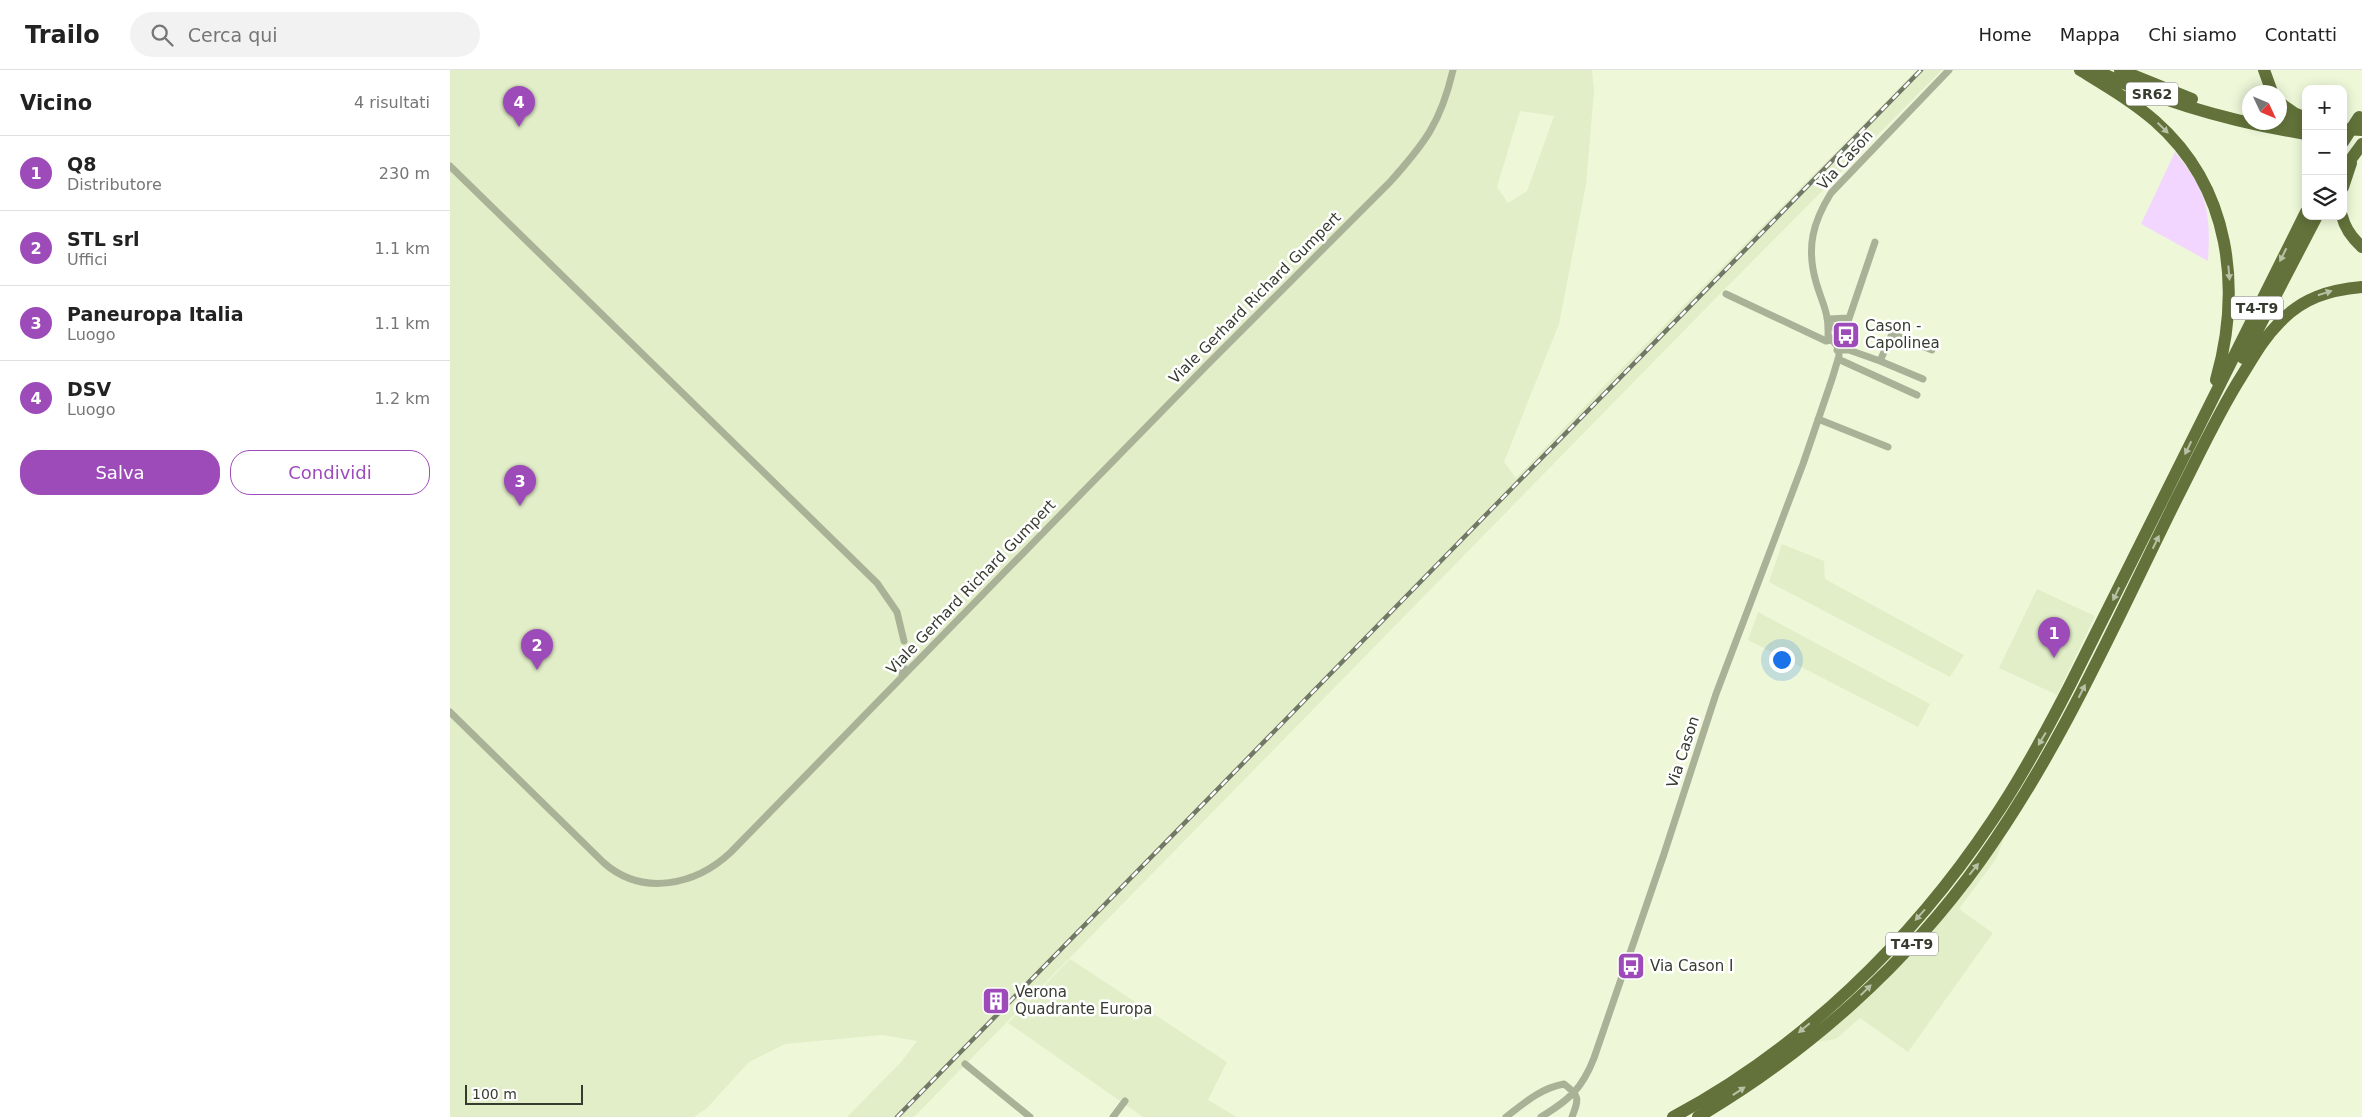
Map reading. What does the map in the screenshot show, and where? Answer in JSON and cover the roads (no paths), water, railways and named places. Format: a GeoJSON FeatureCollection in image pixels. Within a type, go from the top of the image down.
{"type":"FeatureCollection","features":[{"type":"Feature","properties":{"kind":"highway"},"geometry":{"type":"LineString","coordinates":[[2080,70],[2130,101],[2169,134],[2196,170],[2214,206],[2225,244],[2230,304],[2224,347],[2209,404]]}},
{"type":"Feature","properties":{"kind":"highway","name":"SR62"},"geometry":{"type":"LineString","coordinates":[[2095,70],[2188,107],[2251,124],[2302,133]]}},
{"type":"Feature","properties":{"kind":"highway"},"geometry":{"type":"LineString","coordinates":[[2120,70],[2202,103],[2242,113]]}},
{"type":"Feature","properties":{"kind":"highway"},"geometry":{"type":"LineString","coordinates":[[2264,70],[2269,85]]}},
{"type":"Feature","properties":{"kind":"highway"},"geometry":{"type":"LineString","coordinates":[[2287,108],[2302,116]]}},
{"type":"Feature","properties":{"kind":"highway"},"geometry":{"type":"LineString","coordinates":[[2347,135],[2361,113]]}},
{"type":"Feature","properties":{"kind":"highway"},"geometry":{"type":"LineString","coordinates":[[2287,121],[2302,123]]}},
{"type":"Feature","properties":{"kind":"highway"},"geometry":{"type":"LineString","coordinates":[[2347,129],[2362,130]]}},
{"type":"Feature","properties":{"kind":"highway"},"geometry":{"type":"LineString","coordinates":[[2347,143],[2359,149]]}},
{"type":"Feature","properties":{"kind":"highway"},"geometry":{"type":"LineString","coordinates":[[2347,165],[2359,149]]}},
{"type":"Feature","properties":{"kind":"highway"},"geometry":{"type":"LineString","coordinates":[[2347,177],[2359,149]]}},
{"type":"Feature","properties":{"kind":"highway","name":"T4-T9"},"geometry":{"type":"LineString","coordinates":[[1673,1117],[1742,1074],[1853,986],[1946,885],[1992,821],[2047,731],[2302,220]]}},
{"type":"Feature","properties":{"kind":"highway","name":"T4-T9"},"geometry":{"type":"LineString","coordinates":[[1698,1117],[1774,1067],[1821,1031],[1862,995],[1922,932],[1978,864],[2028,792],[2230,393],[2244,356],[2314,220]]}},
{"type":"Feature","properties":{"kind":"highway"},"geometry":{"type":"LineString","coordinates":[[2343,220],[2344,226],[2354,240],[2362,247]]}},
{"type":"Feature","properties":{"kind":"highway"},"geometry":{"type":"LineString","coordinates":[[2230,393],[2262,342],[2298,306],[2331,291],[2362,287]]}},
{"type":"Feature","properties":{"kind":"street","name":"Viale Gerhard Richard Gumpert"},"geometry":{"type":"LineString","coordinates":[[450,712],[610,868],[622,875],[667,883],[694,877],[721,861],[1405,165],[1425,142],[1436,123],[1448,92],[1453,70]]}},
{"type":"Feature","properties":{"kind":"street","name":"Via Cason"},"geometry":{"type":"LineString","coordinates":[[1541,1117],[1575,1093],[1587,1076],[1716,694],[1818,419],[1838,359],[1837,331],[1829,320],[1812,267],[1813,229],[1818,214],[1831,193],[1949,70]]}},
{"type":"Feature","properties":{"kind":"street"},"geometry":{"type":"LineString","coordinates":[[450,166],[877,583],[897,612],[904,641]]}},
{"type":"Feature","properties":{"kind":"street","name":"Via Cason"},"geometry":{"type":"LineString","coordinates":[[1837,331],[1848,318],[1876,242]]}},
{"type":"Feature","properties":{"kind":"street"},"geometry":{"type":"LineString","coordinates":[[1726,294],[1826,341],[1831,340],[1837,348],[1850,350],[1922,379]]}},
{"type":"Feature","properties":{"kind":"street"},"geometry":{"type":"LineString","coordinates":[[1829,320],[1848,318]]}},
{"type":"Feature","properties":{"kind":"street","name":"Via Cason"},"geometry":{"type":"LineString","coordinates":[[1837,348],[1848,324],[1848,318]]}},
{"type":"Feature","properties":{"kind":"street","name":"Via Cason"},"geometry":{"type":"LineString","coordinates":[[1829,320],[1828,335],[1831,340]]}},
{"type":"Feature","properties":{"kind":"street"},"geometry":{"type":"LineString","coordinates":[[1880,361],[1892,334],[1932,350]]}},
{"type":"Feature","properties":{"kind":"street"},"geometry":{"type":"LineString","coordinates":[[1838,359],[1917,395]]}},
{"type":"Feature","properties":{"kind":"street"},"geometry":{"type":"LineString","coordinates":[[1818,419],[1888,447]]}},
{"type":"Feature","properties":{"kind":"street"},"geometry":{"type":"LineString","coordinates":[[902,676],[904,656]]}},
{"type":"Feature","properties":{"kind":"street"},"geometry":{"type":"LineString","coordinates":[[965,1064],[1030,1117]]}},
{"type":"Feature","properties":{"kind":"street"},"geometry":{"type":"LineString","coordinates":[[1506,1117],[1537,1094],[1552,1086],[1564,1084],[1575,1093]]}},
{"type":"Feature","properties":{"kind":"street","name":"Via Cason"},"geometry":{"type":"LineString","coordinates":[[1572,1117],[1578,1102],[1575,1093]]}},
{"type":"Feature","properties":{"kind":"street"},"geometry":{"type":"LineString","coordinates":[[1113,1117],[1126,1101]]}},
{"type":"Feature","properties":{"kind":"railway"},"geometry":{"type":"LineString","coordinates":[[897,1117],[1921,70]]}},
{"type":"Feature","properties":{"kind":"place","name":"DSV"},"geometry":{"type":"Point","coordinates":[519,127]}},
{"type":"Feature","properties":{"kind":"place","name":"Cason - Capolinea"},"geometry":{"type":"Point","coordinates":[1846,335]}},
{"type":"Feature","properties":{"kind":"place","name":"Paneuropa Italia"},"geometry":{"type":"Point","coordinates":[520,506]}},
{"type":"Feature","properties":{"kind":"place","name":"Q8"},"geometry":{"type":"Point","coordinates":[2054,658]}},
{"type":"Feature","properties":{"kind":"place","name":"STL srl"},"geometry":{"type":"Point","coordinates":[537,670]}},
{"type":"Feature","properties":{"kind":"place","name":"Via Cason I"},"geometry":{"type":"Point","coordinates":[1631,966]}},
{"type":"Feature","properties":{"kind":"place","name":"Verona Quadrante Europa"},"geometry":{"type":"Point","coordinates":[996,1001]}}]}
